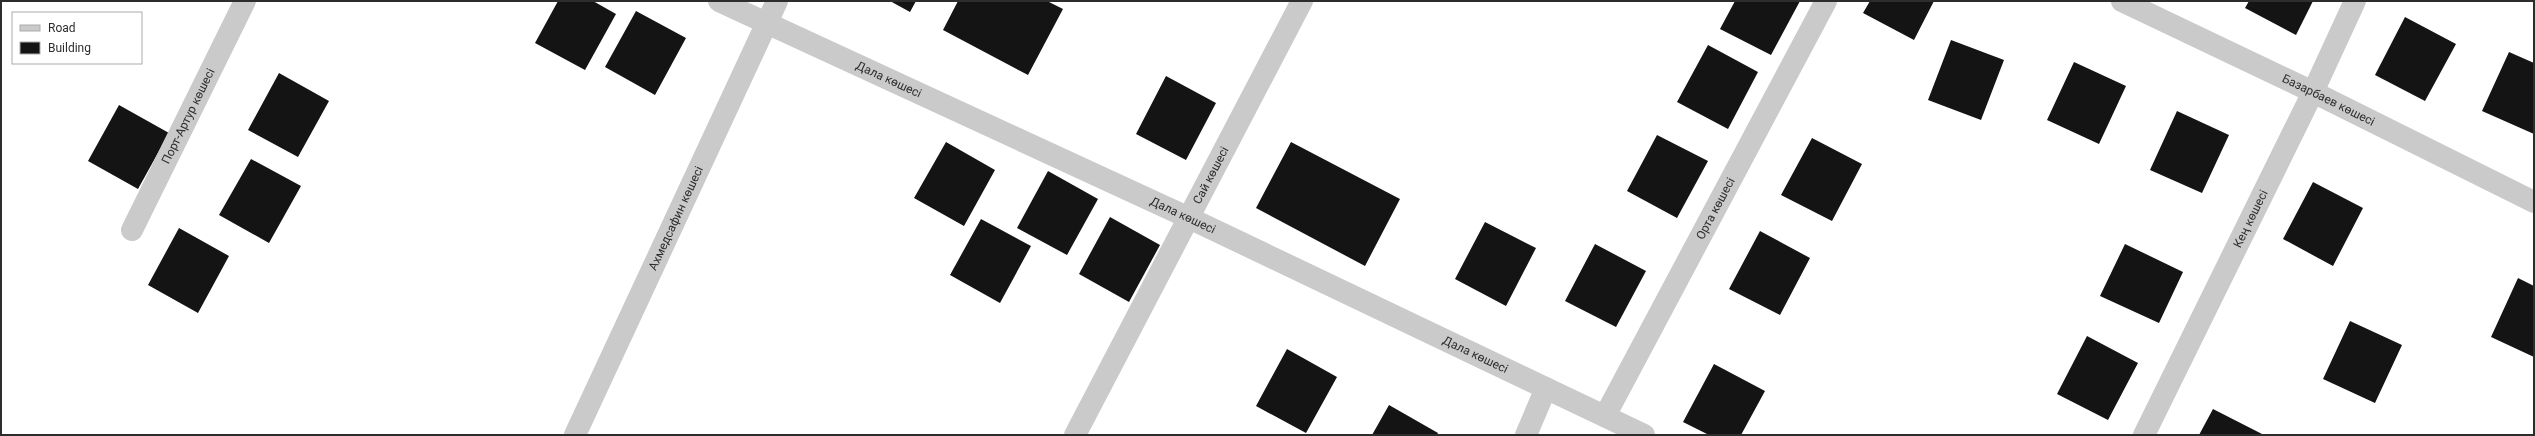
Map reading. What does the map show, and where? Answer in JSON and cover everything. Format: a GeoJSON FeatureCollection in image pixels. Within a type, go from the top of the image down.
{"type":"FeatureCollection","features":[{"type":"Feature","properties":{"kind":"street","name":"Порт-Артур көшесі"},"geometry":{"type":"LineString","coordinates":[[132,230],[245,1]]}},
{"type":"Feature","properties":{"kind":"street","name":"Дала көшесі"},"geometry":{"type":"LineString","coordinates":[[719,1],[1187,218],[1644,435]]}},
{"type":"Feature","properties":{"kind":"street","name":"Ахмедсафин көшесі"},"geometry":{"type":"LineString","coordinates":[[575,435],[777,1]]}},
{"type":"Feature","properties":{"kind":"street","name":"Сай көшесі"},"geometry":{"type":"LineString","coordinates":[[1075,435],[1187,218],[1302,1]]}},
{"type":"Feature","properties":{"kind":"street","name":"Орта көшесі"},"geometry":{"type":"LineString","coordinates":[[1605,416],[1826,1]]}},
{"type":"Feature","properties":{"kind":"street","name":"Базарбаев көшесі"},"geometry":{"type":"LineString","coordinates":[[2122,1],[2313,92],[2534,202]]}},
{"type":"Feature","properties":{"kind":"street","name":"Кең көшесі"},"geometry":{"type":"LineString","coordinates":[[2144,435],[2313,92],[2355,1]]}},
{"type":"Feature","properties":{"kind":"street"},"geometry":{"type":"LineString","coordinates":[[1526,435],[1546,388]]}},
{"type":"Feature","properties":{"kind":"building"},"geometry":{"type":"Polygon","coordinates":[[[558,1],[593,1],[616,14],[585,70],[535,43],[558,1]]]}},
{"type":"Feature","properties":{"kind":"building"},"geometry":{"type":"Polygon","coordinates":[[[890,1],[916,1],[910,12],[890,1]]]}},
{"type":"Feature","properties":{"kind":"building"},"geometry":{"type":"Polygon","coordinates":[[[958,1],[1047,1],[1063,9],[1028,75],[943,30],[958,1]]]}},
{"type":"Feature","properties":{"kind":"building"},"geometry":{"type":"Polygon","coordinates":[[[1735,1],[1800,1],[1771,55],[1720,29],[1735,1]]]}},
{"type":"Feature","properties":{"kind":"building"},"geometry":{"type":"Polygon","coordinates":[[[1870,1],[1934,1],[1914,40],[1863,13],[1870,1]]]}},
{"type":"Feature","properties":{"kind":"building"},"geometry":{"type":"Polygon","coordinates":[[[2249,1],[2313,1],[2296,35],[2245,8],[2249,1]]]}},
{"type":"Feature","properties":{"kind":"building"},"geometry":{"type":"Polygon","coordinates":[[[636,11],[686,38],[655,95],[605,67],[636,11]]]}},
{"type":"Feature","properties":{"kind":"building"},"geometry":{"type":"Polygon","coordinates":[[[2405,17],[2456,44],[2425,101],[2375,75],[2405,17]]]}},
{"type":"Feature","properties":{"kind":"building"},"geometry":{"type":"Polygon","coordinates":[[[1951,40],[2004,60],[1981,120],[1928,100],[1951,40]]]}},
{"type":"Feature","properties":{"kind":"building"},"geometry":{"type":"Polygon","coordinates":[[[1708,45],[1758,72],[1728,129],[1677,102],[1708,45]]]}},
{"type":"Feature","properties":{"kind":"building"},"geometry":{"type":"Polygon","coordinates":[[[2509,52],[2534,63],[2534,134],[2482,111],[2509,52]]]}},
{"type":"Feature","properties":{"kind":"building"},"geometry":{"type":"Polygon","coordinates":[[[2074,62],[2126,86],[2099,144],[2047,120],[2074,62]]]}},
{"type":"Feature","properties":{"kind":"building"},"geometry":{"type":"Polygon","coordinates":[[[279,73],[329,101],[298,157],[248,130],[279,73]]]}},
{"type":"Feature","properties":{"kind":"building"},"geometry":{"type":"Polygon","coordinates":[[[1166,76],[1216,103],[1186,160],[1136,134],[1166,76]]]}},
{"type":"Feature","properties":{"kind":"building"},"geometry":{"type":"Polygon","coordinates":[[[119,105],[169,133],[138,189],[88,161],[119,105]]]}},
{"type":"Feature","properties":{"kind":"building"},"geometry":{"type":"Polygon","coordinates":[[[2177,111],[2229,135],[2202,193],[2150,170],[2177,111]]]}},
{"type":"Feature","properties":{"kind":"building"},"geometry":{"type":"Polygon","coordinates":[[[1657,135],[1708,161],[1677,218],[1627,191],[1657,135]]]}},
{"type":"Feature","properties":{"kind":"building"},"geometry":{"type":"Polygon","coordinates":[[[1812,138],[1862,164],[1832,221],[1781,195],[1812,138]]]}},
{"type":"Feature","properties":{"kind":"building"},"geometry":{"type":"Polygon","coordinates":[[[946,142],[995,170],[964,226],[914,198],[946,142]]]}},
{"type":"Feature","properties":{"kind":"building"},"geometry":{"type":"Polygon","coordinates":[[[1291,142],[1400,199],[1365,266],[1256,208],[1291,142]]]}},
{"type":"Feature","properties":{"kind":"building"},"geometry":{"type":"Polygon","coordinates":[[[251,159],[301,186],[269,243],[219,215],[251,159]]]}},
{"type":"Feature","properties":{"kind":"building"},"geometry":{"type":"Polygon","coordinates":[[[1048,171],[1098,199],[1067,255],[1017,228],[1048,171]]]}},
{"type":"Feature","properties":{"kind":"building"},"geometry":{"type":"Polygon","coordinates":[[[2313,182],[2363,208],[2333,266],[2283,239],[2313,182]]]}},
{"type":"Feature","properties":{"kind":"building"},"geometry":{"type":"Polygon","coordinates":[[[1110,217],[1160,245],[1129,302],[1079,274],[1110,217]]]}},
{"type":"Feature","properties":{"kind":"building"},"geometry":{"type":"Polygon","coordinates":[[[981,219],[1031,246],[1000,303],[950,275],[981,219]]]}},
{"type":"Feature","properties":{"kind":"building"},"geometry":{"type":"Polygon","coordinates":[[[1485,222],[1536,248],[1506,306],[1455,279],[1485,222]]]}},
{"type":"Feature","properties":{"kind":"building"},"geometry":{"type":"Polygon","coordinates":[[[179,228],[229,256],[198,313],[148,285],[179,228]]]}},
{"type":"Feature","properties":{"kind":"building"},"geometry":{"type":"Polygon","coordinates":[[[1760,231],[1810,258],[1780,315],[1729,289],[1760,231]]]}},
{"type":"Feature","properties":{"kind":"building"},"geometry":{"type":"Polygon","coordinates":[[[1595,244],[1646,271],[1616,327],[1565,301],[1595,244]]]}},
{"type":"Feature","properties":{"kind":"building"},"geometry":{"type":"Polygon","coordinates":[[[2125,244],[2183,272],[2159,323],[2100,296],[2125,244]]]}},
{"type":"Feature","properties":{"kind":"building"},"geometry":{"type":"Polygon","coordinates":[[[2518,278],[2534,286],[2534,357],[2491,337],[2518,278]]]}},
{"type":"Feature","properties":{"kind":"building"},"geometry":{"type":"Polygon","coordinates":[[[2350,321],[2402,345],[2375,403],[2323,379],[2350,321]]]}},
{"type":"Feature","properties":{"kind":"building"},"geometry":{"type":"Polygon","coordinates":[[[2087,336],[2138,363],[2108,420],[2057,394],[2087,336]]]}},
{"type":"Feature","properties":{"kind":"building"},"geometry":{"type":"Polygon","coordinates":[[[1287,349],[1337,377],[1306,433],[1256,406],[1287,349]]]}},
{"type":"Feature","properties":{"kind":"building"},"geometry":{"type":"Polygon","coordinates":[[[1714,364],[1765,391],[1741,435],[1709,435],[1683,422],[1714,364]]]}},
{"type":"Feature","properties":{"kind":"building"},"geometry":{"type":"Polygon","coordinates":[[[1389,405],[1438,433],[1437,435],[1372,435],[1389,405]]]}},
{"type":"Feature","properties":{"kind":"building"},"geometry":{"type":"Polygon","coordinates":[[[2213,409],[2264,435],[2199,435],[2213,409]]]}}]}
